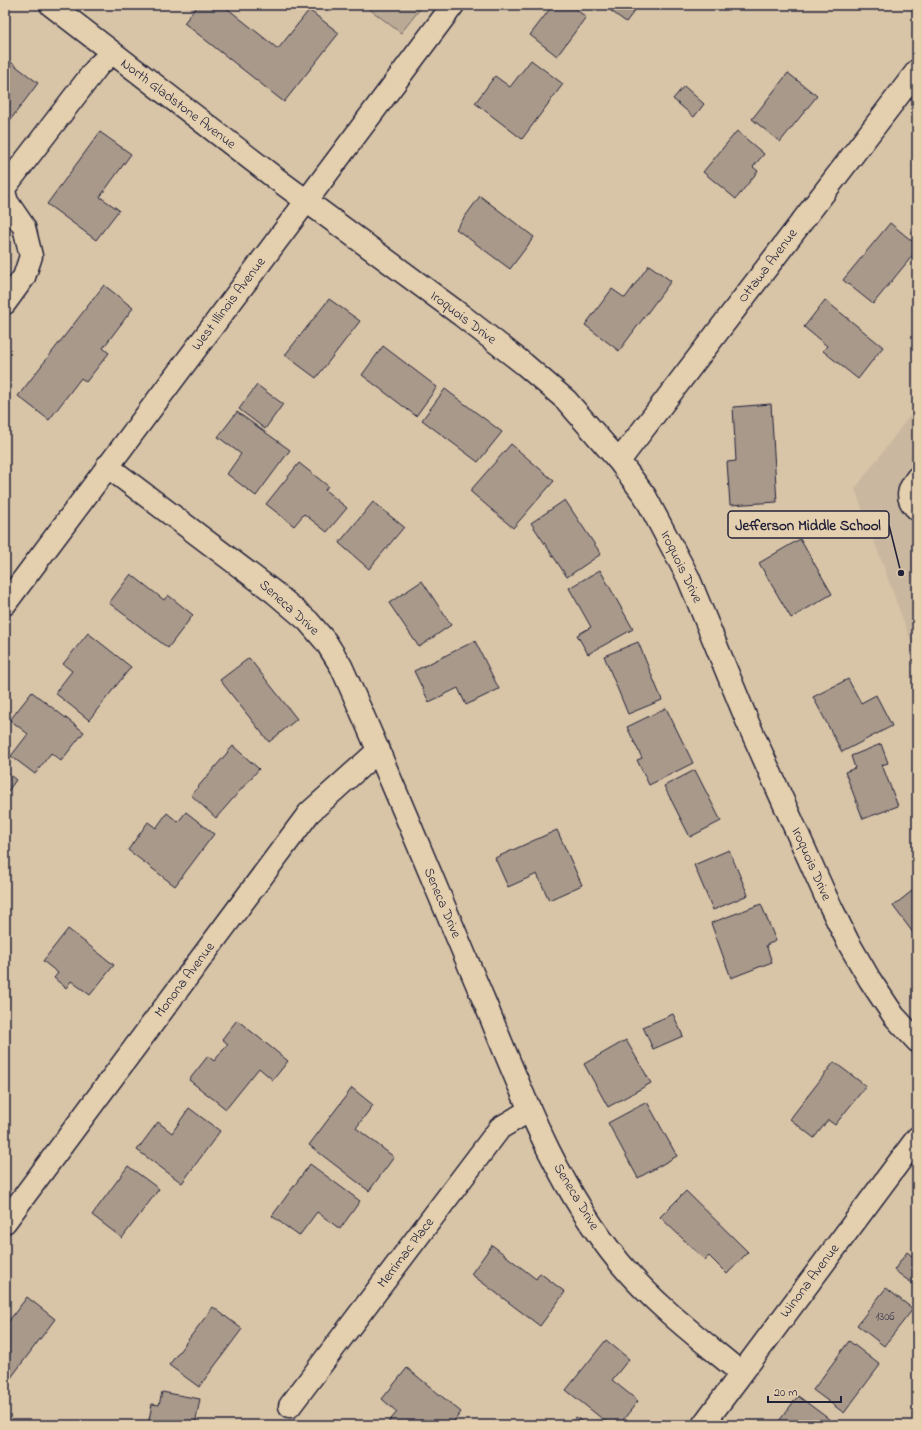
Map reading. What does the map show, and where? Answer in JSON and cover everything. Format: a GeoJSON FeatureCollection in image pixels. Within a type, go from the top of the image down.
{"type":"FeatureCollection","features":[{"type":"Feature","properties":{"kind":"street","name":"North Gladstone Avenue"},"geometry":{"type":"LineString","coordinates":[[51,5],[306,201]]}},
{"type":"Feature","properties":{"kind":"street","name":"West Illinois Avenue"},"geometry":{"type":"LineString","coordinates":[[7,596],[108,466],[453,5]]}},
{"type":"Feature","properties":{"kind":"street"},"geometry":{"type":"LineString","coordinates":[[5,187],[98,66],[112,53]]}},
{"type":"Feature","properties":{"kind":"street","name":"Ottawa Avenue"},"geometry":{"type":"LineString","coordinates":[[619,461],[917,71]]}},
{"type":"Feature","properties":{"kind":"street"},"geometry":{"type":"LineString","coordinates":[[5,195],[7,202],[24,227],[31,256],[24,277],[5,303]]}},
{"type":"Feature","properties":{"kind":"street","name":"Iroquois Drive"},"geometry":{"type":"LineString","coordinates":[[306,201],[454,310],[524,364],[566,400],[619,461],[645,496],[688,577],[748,723],[845,936],[870,980],[894,1016],[917,1041]]}},
{"type":"Feature","properties":{"kind":"street","name":"Seneca Drive"},"geometry":{"type":"LineString","coordinates":[[108,466],[276,593],[308,621],[326,642],[341,666],[379,750],[530,1110],[567,1186],[594,1228],[619,1262],[642,1288],[741,1373]]}},
{"type":"Feature","properties":{"kind":"street"},"geometry":{"type":"LineString","coordinates":[[917,478],[908,494],[911,504],[917,509]]}},
{"type":"Feature","properties":{"kind":"street","name":"Monona Avenue"},"geometry":{"type":"LineString","coordinates":[[5,1222],[309,813],[379,750]]}},
{"type":"Feature","properties":{"kind":"street","name":"Merrimac Place"},"geometry":{"type":"LineString","coordinates":[[290,1406],[500,1128],[530,1110]]}},
{"type":"Feature","properties":{"kind":"street","name":"Winona Avenue"},"geometry":{"type":"LineString","coordinates":[[703,1425],[917,1138]]}},
{"type":"Feature","properties":{"kind":"shaded area"},"geometry":{"type":"Polygon","coordinates":[[[364,5],[423,5],[401,33],[364,5]]]}},
{"type":"Feature","properties":{"kind":"shaded area"},"geometry":{"type":"Polygon","coordinates":[[[917,406],[917,658],[855,489],[917,406]]]}},
{"type":"Feature","properties":{"kind":"building"},"geometry":{"type":"Polygon","coordinates":[[[198,5],[223,5],[278,49],[309,10],[339,33],[284,102],[184,23],[198,5]]]}},
{"type":"Feature","properties":{"kind":"building"},"geometry":{"type":"Polygon","coordinates":[[[553,5],[570,5],[586,17],[557,56],[530,35],[553,5]]]}},
{"type":"Feature","properties":{"kind":"building"},"geometry":{"type":"Polygon","coordinates":[[[603,5],[639,5],[626,22],[603,5]]]}},
{"type":"Feature","properties":{"kind":"building"},"geometry":{"type":"Polygon","coordinates":[[[8,60],[38,83],[5,127],[5,64],[8,60]]]}},
{"type":"Feature","properties":{"kind":"building"},"geometry":{"type":"Polygon","coordinates":[[[531,60],[563,84],[522,139],[475,103],[495,76],[510,87],[531,60]]]}},
{"type":"Feature","properties":{"kind":"building"},"geometry":{"type":"Polygon","coordinates":[[[788,73],[817,96],[780,142],[752,119],[788,73]]]}},
{"type":"Feature","properties":{"kind":"building"},"geometry":{"type":"Polygon","coordinates":[[[684,86],[704,104],[694,117],[673,99],[684,86]]]}},
{"type":"Feature","properties":{"kind":"building"},"geometry":{"type":"Polygon","coordinates":[[[737,131],[764,154],[753,167],[758,171],[736,199],[703,172],[737,131]]]}},
{"type":"Feature","properties":{"kind":"building"},"geometry":{"type":"Polygon","coordinates":[[[100,132],[131,154],[100,197],[119,210],[96,240],[47,204],[100,132]]]}},
{"type":"Feature","properties":{"kind":"building"},"geometry":{"type":"Polygon","coordinates":[[[480,196],[534,237],[510,269],[456,229],[480,196]]]}},
{"type":"Feature","properties":{"kind":"building"},"geometry":{"type":"Polygon","coordinates":[[[890,223],[917,245],[917,250],[873,304],[843,280],[890,223]]]}},
{"type":"Feature","properties":{"kind":"building"},"geometry":{"type":"Polygon","coordinates":[[[649,265],[671,281],[619,351],[585,325],[612,289],[625,298],[649,265]]]}},
{"type":"Feature","properties":{"kind":"building"},"geometry":{"type":"Polygon","coordinates":[[[104,285],[133,308],[103,348],[109,353],[86,382],[81,378],[49,420],[18,396],[104,285]]]}},
{"type":"Feature","properties":{"kind":"building"},"geometry":{"type":"Polygon","coordinates":[[[329,299],[360,321],[316,378],[285,355],[329,299]]]}},
{"type":"Feature","properties":{"kind":"building"},"geometry":{"type":"Polygon","coordinates":[[[825,300],[883,347],[858,379],[823,351],[827,346],[804,327],[825,300]]]}},
{"type":"Feature","properties":{"kind":"building"},"geometry":{"type":"Polygon","coordinates":[[[383,346],[437,387],[416,416],[362,375],[383,346]]]}},
{"type":"Feature","properties":{"kind":"building"},"geometry":{"type":"Polygon","coordinates":[[[257,385],[283,404],[265,429],[239,409],[257,385]]]}},
{"type":"Feature","properties":{"kind":"building"},"geometry":{"type":"Polygon","coordinates":[[[445,389],[502,432],[478,462],[422,420],[445,389]]]}},
{"type":"Feature","properties":{"kind":"building"},"geometry":{"type":"Polygon","coordinates":[[[771,404],[777,502],[730,505],[727,462],[736,461],[733,407],[771,404]]]}},
{"type":"Feature","properties":{"kind":"building"},"geometry":{"type":"Polygon","coordinates":[[[237,412],[290,450],[256,496],[227,474],[241,454],[218,437],[237,412]]]}},
{"type":"Feature","properties":{"kind":"building"},"geometry":{"type":"Polygon","coordinates":[[[511,444],[554,481],[513,528],[470,491],[511,444]]]}},
{"type":"Feature","properties":{"kind":"building"},"geometry":{"type":"Polygon","coordinates":[[[299,463],[328,486],[325,490],[347,508],[327,532],[304,514],[294,526],[266,504],[299,463]]]}},
{"type":"Feature","properties":{"kind":"building"},"geometry":{"type":"Polygon","coordinates":[[[565,500],[601,554],[567,577],[531,523],[565,500]]]}},
{"type":"Feature","properties":{"kind":"building"},"geometry":{"type":"Polygon","coordinates":[[[373,502],[404,527],[369,569],[339,543],[373,502]]]}},
{"type":"Feature","properties":{"kind":"building"},"geometry":{"type":"Polygon","coordinates":[[[800,539],[832,594],[791,618],[759,563],[800,539]]]}},
{"type":"Feature","properties":{"kind":"building"},"geometry":{"type":"Polygon","coordinates":[[[600,570],[633,629],[588,654],[577,635],[591,627],[569,588],[600,570]]]}},
{"type":"Feature","properties":{"kind":"building"},"geometry":{"type":"Polygon","coordinates":[[[131,574],[164,600],[168,595],[193,615],[168,648],[109,603],[131,574]]]}},
{"type":"Feature","properties":{"kind":"building"},"geometry":{"type":"Polygon","coordinates":[[[422,581],[451,625],[419,647],[389,603],[422,581]]]}},
{"type":"Feature","properties":{"kind":"building"},"geometry":{"type":"Polygon","coordinates":[[[88,633],[131,667],[89,720],[55,693],[72,671],[63,664],[88,633]]]}},
{"type":"Feature","properties":{"kind":"building"},"geometry":{"type":"Polygon","coordinates":[[[475,641],[499,689],[466,705],[458,688],[429,702],[414,671],[475,641]]]}},
{"type":"Feature","properties":{"kind":"building"},"geometry":{"type":"Polygon","coordinates":[[[638,642],[662,700],[628,714],[604,656],[638,642]]]}},
{"type":"Feature","properties":{"kind":"building"},"geometry":{"type":"Polygon","coordinates":[[[249,658],[297,719],[269,742],[220,680],[249,658]]]}},
{"type":"Feature","properties":{"kind":"building"},"geometry":{"type":"Polygon","coordinates":[[[848,679],[861,703],[876,695],[892,726],[842,752],[813,697],[848,679]]]}},
{"type":"Feature","properties":{"kind":"building"},"geometry":{"type":"Polygon","coordinates":[[[32,692],[84,732],[61,761],[51,753],[35,774],[11,756],[28,734],[10,720],[32,692]]]}},
{"type":"Feature","properties":{"kind":"building"},"geometry":{"type":"Polygon","coordinates":[[[666,708],[693,763],[649,785],[637,760],[642,758],[627,727],[666,708]]]}},
{"type":"Feature","properties":{"kind":"building"},"geometry":{"type":"Polygon","coordinates":[[[881,744],[888,763],[882,765],[898,806],[863,819],[845,772],[855,768],[851,756],[881,744]]]}},
{"type":"Feature","properties":{"kind":"building"},"geometry":{"type":"Polygon","coordinates":[[[233,746],[259,769],[216,818],[191,795],[233,746]]]}},
{"type":"Feature","properties":{"kind":"building"},"geometry":{"type":"Polygon","coordinates":[[[695,770],[721,821],[690,837],[664,786],[695,770]]]}},
{"type":"Feature","properties":{"kind":"building"},"geometry":{"type":"Polygon","coordinates":[[[5,771],[16,780],[5,795],[5,771]]]}},
{"type":"Feature","properties":{"kind":"building"},"geometry":{"type":"Polygon","coordinates":[[[186,812],[214,834],[175,886],[128,850],[148,822],[156,828],[167,813],[178,822],[186,812]]]}},
{"type":"Feature","properties":{"kind":"building"},"geometry":{"type":"Polygon","coordinates":[[[557,830],[582,885],[549,900],[537,874],[508,887],[495,858],[557,830]]]}},
{"type":"Feature","properties":{"kind":"building"},"geometry":{"type":"Polygon","coordinates":[[[729,850],[748,895],[713,910],[694,865],[729,850]]]}},
{"type":"Feature","properties":{"kind":"building"},"geometry":{"type":"Polygon","coordinates":[[[917,887],[917,938],[893,906],[917,887]]]}},
{"type":"Feature","properties":{"kind":"building"},"geometry":{"type":"Polygon","coordinates":[[[761,904],[776,941],[766,945],[772,962],[731,978],[711,923],[761,904]]]}},
{"type":"Feature","properties":{"kind":"building"},"geometry":{"type":"Polygon","coordinates":[[[68,929],[114,965],[90,995],[71,981],[66,988],[54,978],[58,973],[43,961],[68,929]]]}},
{"type":"Feature","properties":{"kind":"building"},"geometry":{"type":"Polygon","coordinates":[[[673,1014],[683,1036],[653,1049],[643,1027],[673,1014]]]}},
{"type":"Feature","properties":{"kind":"building"},"geometry":{"type":"Polygon","coordinates":[[[237,1020],[288,1061],[273,1080],[259,1068],[226,1109],[189,1080],[208,1056],[214,1061],[228,1044],[222,1039],[237,1020]]]}},
{"type":"Feature","properties":{"kind":"building"},"geometry":{"type":"Polygon","coordinates":[[[626,1040],[651,1083],[608,1107],[584,1064],[626,1040]]]}},
{"type":"Feature","properties":{"kind":"building"},"geometry":{"type":"Polygon","coordinates":[[[834,1062],[866,1086],[835,1125],[828,1120],[814,1138],[790,1119],[834,1062]]]}},
{"type":"Feature","properties":{"kind":"building"},"geometry":{"type":"Polygon","coordinates":[[[352,1088],[373,1105],[356,1128],[394,1157],[369,1191],[309,1145],[352,1088]]]}},
{"type":"Feature","properties":{"kind":"building"},"geometry":{"type":"Polygon","coordinates":[[[647,1102],[677,1156],[638,1178],[608,1123],[647,1102]]]}},
{"type":"Feature","properties":{"kind":"building"},"geometry":{"type":"Polygon","coordinates":[[[189,1108],[220,1131],[182,1183],[137,1150],[158,1122],[172,1133],[189,1108]]]}},
{"type":"Feature","properties":{"kind":"building"},"geometry":{"type":"Polygon","coordinates":[[[310,1164],[360,1201],[340,1229],[317,1212],[299,1236],[272,1216],[310,1164]]]}},
{"type":"Feature","properties":{"kind":"building"},"geometry":{"type":"Polygon","coordinates":[[[128,1166],[159,1189],[122,1238],[92,1215],[128,1166]]]}},
{"type":"Feature","properties":{"kind":"building"},"geometry":{"type":"Polygon","coordinates":[[[686,1191],[748,1252],[727,1274],[709,1256],[705,1260],[660,1217],[686,1191]]]}},
{"type":"Feature","properties":{"kind":"building"},"geometry":{"type":"Polygon","coordinates":[[[492,1245],[536,1279],[540,1273],[565,1292],[540,1326],[471,1274],[492,1245]]]}},
{"type":"Feature","properties":{"kind":"building"},"geometry":{"type":"Polygon","coordinates":[[[917,1250],[917,1287],[894,1270],[907,1252],[912,1256],[917,1250]]]}},
{"type":"Feature","properties":{"kind":"building"},"geometry":{"type":"Polygon","coordinates":[[[886,1288],[913,1309],[884,1346],[857,1325],[886,1288]]]}},
{"type":"Feature","properties":{"kind":"building"},"geometry":{"type":"Polygon","coordinates":[[[27,1297],[55,1319],[10,1379],[5,1376],[5,1326],[27,1297]]]}},
{"type":"Feature","properties":{"kind":"building"},"geometry":{"type":"Polygon","coordinates":[[[213,1307],[242,1329],[199,1387],[169,1365],[213,1307]]]}},
{"type":"Feature","properties":{"kind":"building"},"geometry":{"type":"Polygon","coordinates":[[[606,1340],[629,1359],[612,1380],[638,1401],[619,1425],[610,1425],[566,1390],[606,1340]]]}},
{"type":"Feature","properties":{"kind":"building"},"geometry":{"type":"Polygon","coordinates":[[[849,1341],[880,1365],[844,1413],[813,1390],[849,1341]]]}},
{"type":"Feature","properties":{"kind":"building"},"geometry":{"type":"Polygon","coordinates":[[[407,1368],[461,1412],[451,1425],[386,1425],[397,1412],[382,1399],[407,1368]]]}},
{"type":"Feature","properties":{"kind":"building"},"geometry":{"type":"Polygon","coordinates":[[[162,1392],[200,1399],[195,1425],[148,1425],[152,1404],[159,1405],[162,1392]]]}},
{"type":"Feature","properties":{"kind":"building"},"geometry":{"type":"Polygon","coordinates":[[[798,1396],[837,1425],[776,1425],[798,1396]]]}},
{"type":"Feature","properties":{"kind":"building"},"geometry":{"type":"Polygon","coordinates":[[[576,1417],[586,1425],[570,1425],[576,1417]]]}},
{"type":"Feature","properties":{"kind":"place","name":"Jefferson Middle School"},"geometry":{"type":"Point","coordinates":[901,573]}}]}
